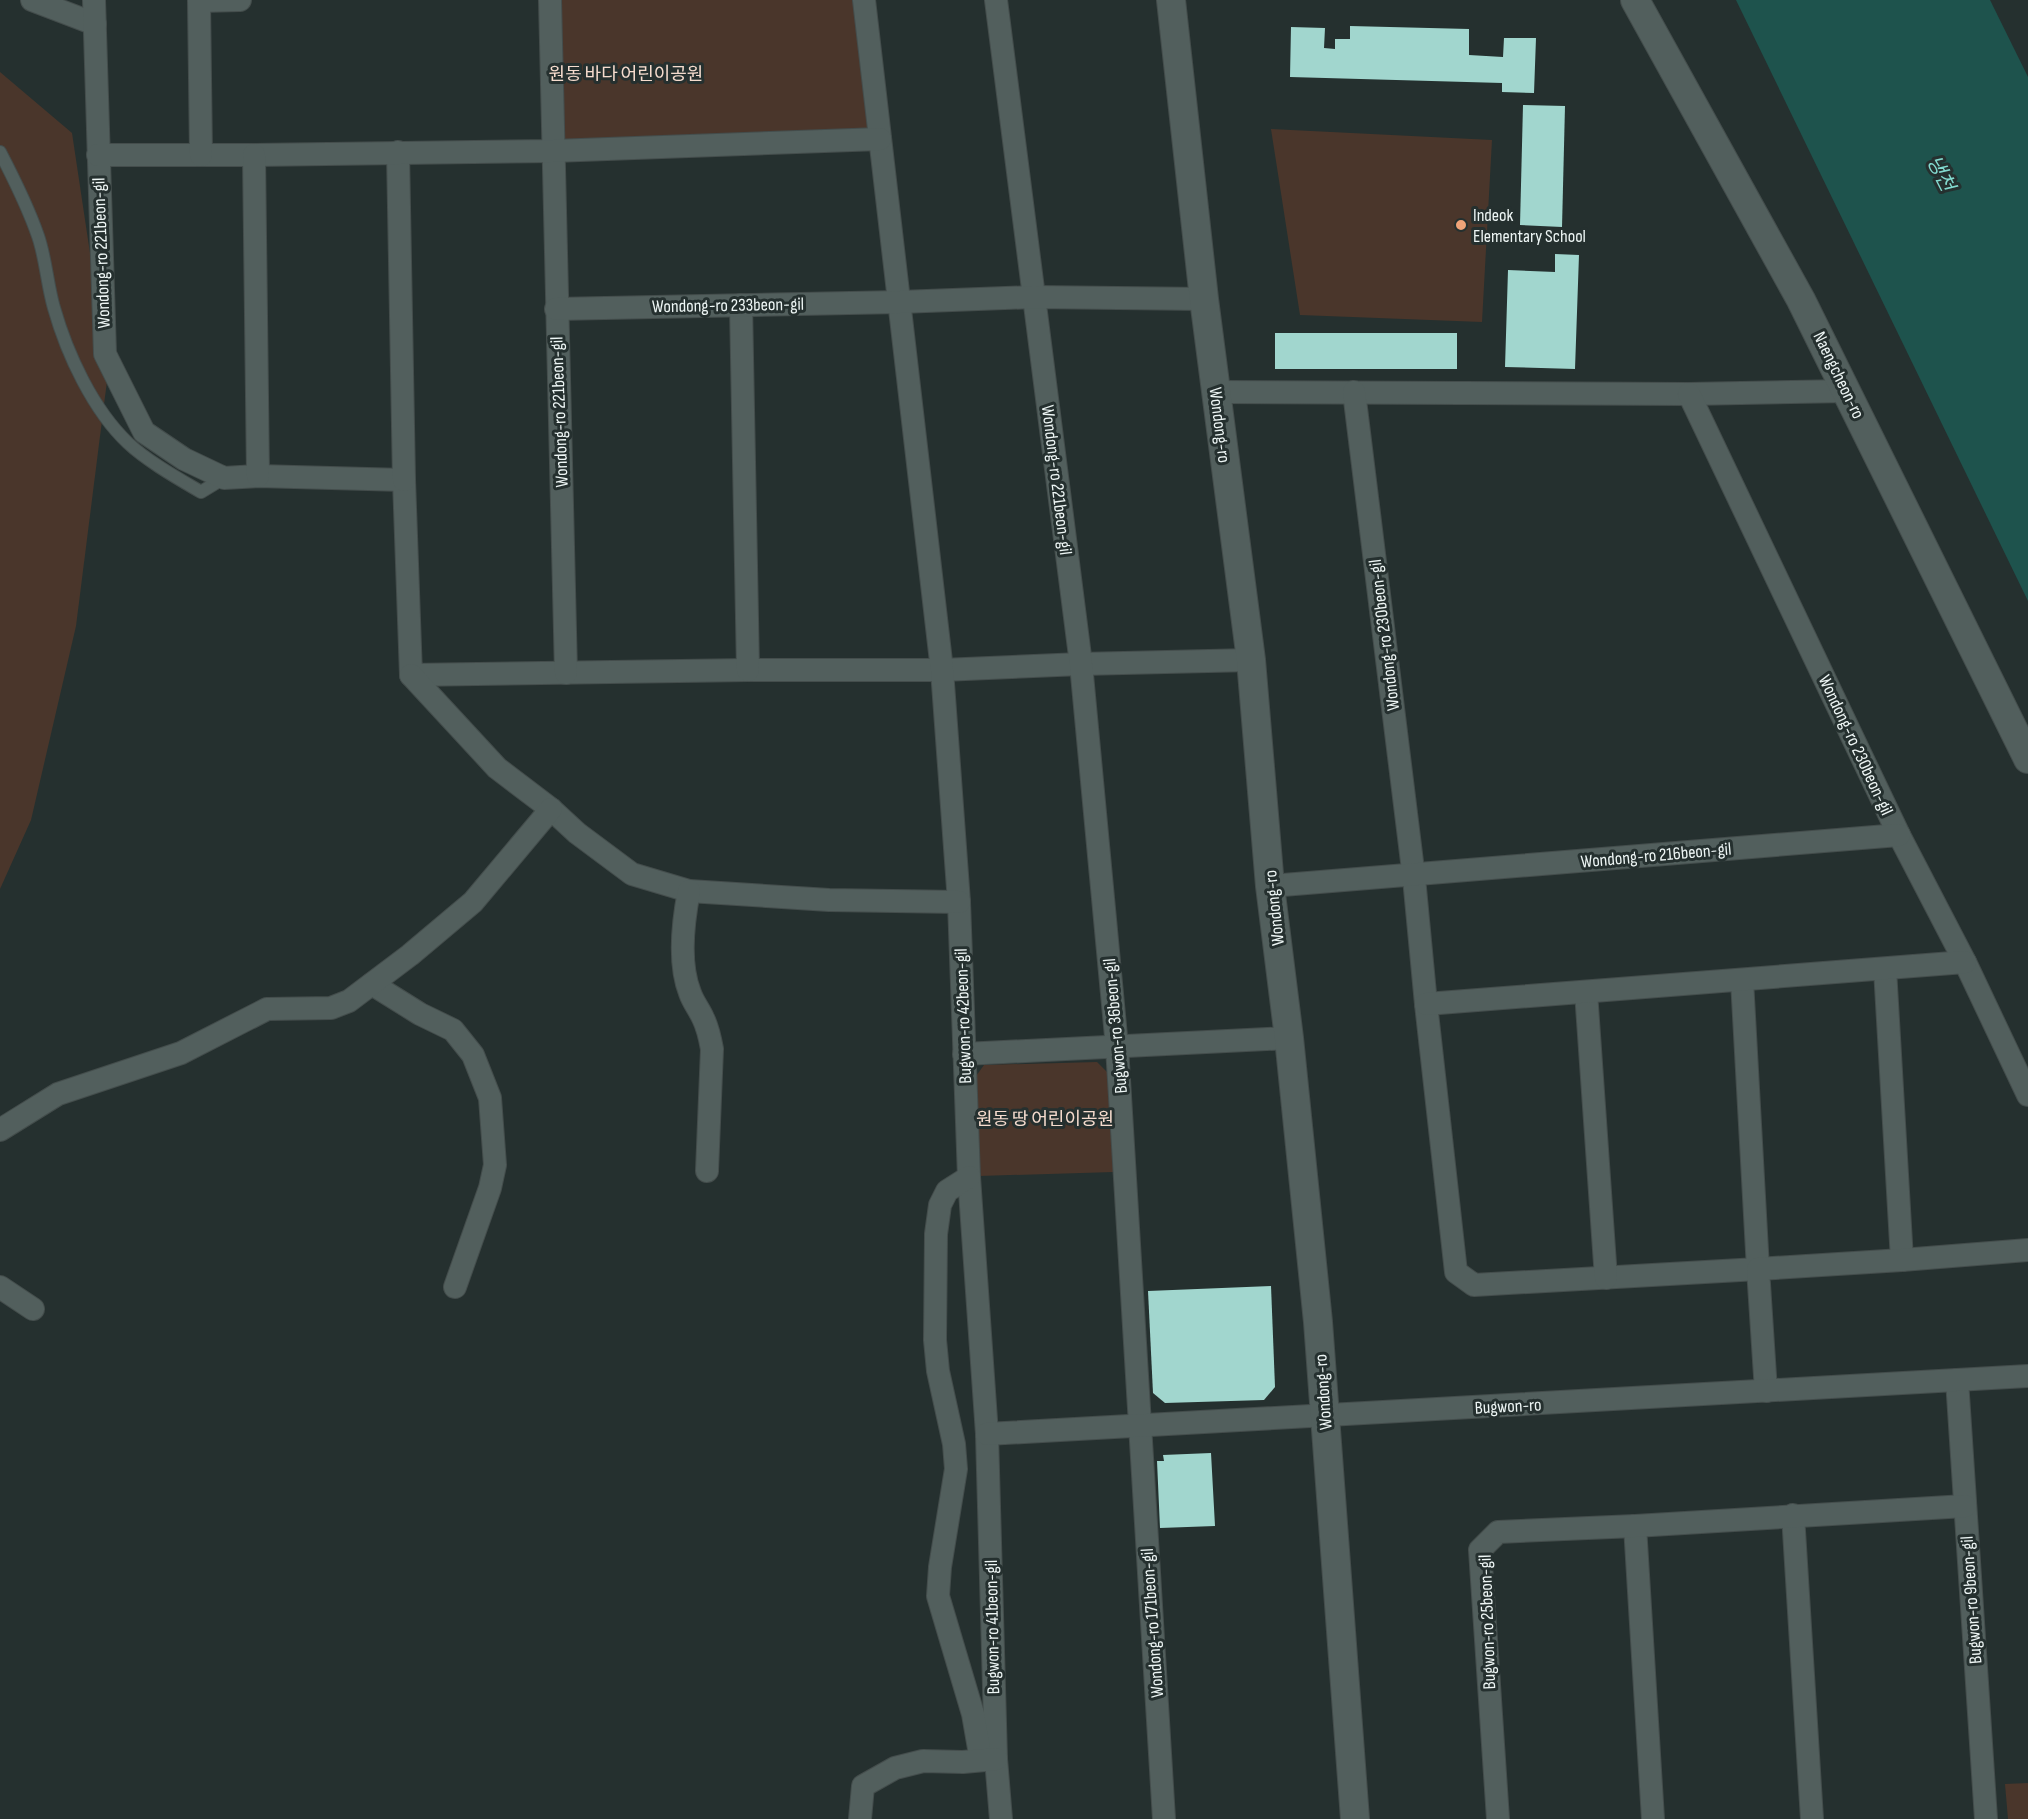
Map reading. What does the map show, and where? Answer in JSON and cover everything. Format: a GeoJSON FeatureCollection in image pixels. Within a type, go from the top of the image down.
{"type":"FeatureCollection","features":[{"type":"Feature","properties":{"kind":"street"},"geometry":{"type":"LineString","coordinates":[[32,0],[95,24]]}},
{"type":"Feature","properties":{"kind":"street","name":"Wondong-ro 221beon-gil"},"geometry":{"type":"LineString","coordinates":[[94,0],[105,354],[144,432],[184,459],[224,478],[258,476],[404,480]]}},
{"type":"Feature","properties":{"kind":"street"},"geometry":{"type":"LineString","coordinates":[[201,155],[199,1],[240,0]]}},
{"type":"Feature","properties":{"kind":"street","name":"Wondong-ro 221beon-gil"},"geometry":{"type":"LineString","coordinates":[[550,0],[566,673]]}},
{"type":"Feature","properties":{"kind":"street"},"geometry":{"type":"LineString","coordinates":[[864,0],[942,670]]}},
{"type":"Feature","properties":{"kind":"street"},"geometry":{"type":"LineString","coordinates":[[996,0],[1033,297]]}},
{"type":"Feature","properties":{"kind":"street","name":"Wondong-ro"},"geometry":{"type":"LineString","coordinates":[[1171,0],[1204,299],[1251,660],[1270,886],[1289,1038],[1318,1322],[1355,1819]]}},
{"type":"Feature","properties":{"kind":"street","name":"Naengcheon-ro"},"geometry":{"type":"LineString","coordinates":[[1635,0],[1775,251],[2028,759]]}},
{"type":"Feature","properties":{"kind":"street","name":"Wondong-ro 221beon-gil"},"geometry":{"type":"LineString","coordinates":[[98,155],[552,151],[880,139]]}},
{"type":"Feature","properties":{"kind":"street"},"geometry":{"type":"LineString","coordinates":[[398,152],[404,480],[411,675],[497,768],[632,874],[689,891],[829,900],[958,902]]}},
{"type":"Feature","properties":{"kind":"street"},"geometry":{"type":"LineString","coordinates":[[254,155],[258,476]]}},
{"type":"Feature","properties":{"kind":"street","name":"Wondong-ro 221beon-gil"},"geometry":{"type":"LineString","coordinates":[[1033,297],[1081,664]]}},
{"type":"Feature","properties":{"kind":"street","name":"Wondong-ro 233beon-gil"},"geometry":{"type":"LineString","coordinates":[[556,309],[1033,297],[1204,299]]}},
{"type":"Feature","properties":{"kind":"street"},"geometry":{"type":"LineString","coordinates":[[741,305],[748,670]]}},
{"type":"Feature","properties":{"kind":"street"},"geometry":{"type":"LineString","coordinates":[[1216,392],[1689,394],[1847,392]]}},
{"type":"Feature","properties":{"kind":"street","name":"Wondong-ro 230beon-gil"},"geometry":{"type":"LineString","coordinates":[[1354,392],[1413,876]]}},
{"type":"Feature","properties":{"kind":"street","name":"Wondong-ro 230beon-gil"},"geometry":{"type":"LineString","coordinates":[[1689,394],[1899,835]]}},
{"type":"Feature","properties":{"kind":"street"},"geometry":{"type":"LineString","coordinates":[[411,675],[748,670],[942,670],[1251,660]]}},
{"type":"Feature","properties":{"kind":"street","name":"Bugwon-ro 36beon-gil"},"geometry":{"type":"LineString","coordinates":[[1081,664],[1118,1047],[1140,1426]]}},
{"type":"Feature","properties":{"kind":"street","name":"Bugwon-ro 42beon-gil"},"geometry":{"type":"LineString","coordinates":[[942,670],[958,902],[969,1177],[987,1434]]}},
{"type":"Feature","properties":{"kind":"street"},"geometry":{"type":"LineString","coordinates":[[0,1130],[58,1094],[181,1053],[267,1009],[331,1008],[349,1001],[410,955],[473,902],[551,809]]}},
{"type":"Feature","properties":{"kind":"street"},"geometry":{"type":"LineString","coordinates":[[1899,835],[1965,962],[2028,1095]]}},
{"type":"Feature","properties":{"kind":"street","name":"Wondong-ro 216beon-gil"},"geometry":{"type":"LineString","coordinates":[[1270,886],[1899,835]]}},
{"type":"Feature","properties":{"kind":"street"},"geometry":{"type":"LineString","coordinates":[[1413,876],[1456,1272],[1474,1285],[1902,1260],[2028,1250]]}},
{"type":"Feature","properties":{"kind":"street"},"geometry":{"type":"LineString","coordinates":[[689,891],[682,926],[684,963],[689,992],[704,1018],[710,1034],[712,1050],[707,1172]]}},
{"type":"Feature","properties":{"kind":"street"},"geometry":{"type":"LineString","coordinates":[[1426,1004],[1965,962]]}},
{"type":"Feature","properties":{"kind":"street"},"geometry":{"type":"LineString","coordinates":[[1885,969],[1902,1260]]}},
{"type":"Feature","properties":{"kind":"street"},"geometry":{"type":"LineString","coordinates":[[1742,980],[1766,1391]]}},
{"type":"Feature","properties":{"kind":"street"},"geometry":{"type":"LineString","coordinates":[[372,984],[420,1014],[453,1030],[473,1055],[490,1098],[495,1165],[455,1287]]}},
{"type":"Feature","properties":{"kind":"street"},"geometry":{"type":"LineString","coordinates":[[1586,992],[1606,1278]]}},
{"type":"Feature","properties":{"kind":"street"},"geometry":{"type":"LineString","coordinates":[[964,1054],[1289,1038]]}},
{"type":"Feature","properties":{"kind":"street"},"geometry":{"type":"LineString","coordinates":[[860,1819],[863,1786],[895,1768],[923,1761],[989,1760],[938,1596],[940,1567],[956,1469],[954,1444],[938,1371],[934,1340],[936,1234],[940,1205],[947,1191],[969,1177]]}},
{"type":"Feature","properties":{"kind":"street"},"geometry":{"type":"LineString","coordinates":[[0,1287],[33,1309]]}},
{"type":"Feature","properties":{"kind":"street","name":"Bugwon-ro"},"geometry":{"type":"LineString","coordinates":[[987,1434],[2028,1376]]}},
{"type":"Feature","properties":{"kind":"street","name":"Bugwon-ro 9beon-gil"},"geometry":{"type":"LineString","coordinates":[[1957,1380],[1986,1819]]}},
{"type":"Feature","properties":{"kind":"street","name":"Wondong-ro 171beon-gil"},"geometry":{"type":"LineString","coordinates":[[1140,1426],[1164,1819]]}},
{"type":"Feature","properties":{"kind":"street","name":"Bugwon-ro 41beon-gil"},"geometry":{"type":"LineString","coordinates":[[987,1434],[989,1760],[1001,1819]]}},
{"type":"Feature","properties":{"kind":"street","name":"Bugwon-ro 25beon-gil"},"geometry":{"type":"LineString","coordinates":[[1498,1819],[1480,1550],[1498,1532],[1965,1506]]}},
{"type":"Feature","properties":{"kind":"street"},"geometry":{"type":"LineString","coordinates":[[1793,1515],[1812,1819]]}},
{"type":"Feature","properties":{"kind":"street"},"geometry":{"type":"LineString","coordinates":[[1635,1526],[1653,1819]]}},
{"type":"Feature","properties":{"kind":"lane"},"geometry":{"type":"LineString","coordinates":[[0,152],[39,237],[54,308],[69,350],[89,393],[130,446],[181,480],[201,492],[224,478]]}},
{"type":"Feature","properties":{"kind":"green space","name":"원동 바다 어린이공원"},"geometry":{"type":"Polygon","coordinates":[[[550,0],[864,0],[880,139],[553,151],[550,0]]]}},
{"type":"Feature","properties":{"kind":"green space"},"geometry":{"type":"Polygon","coordinates":[[[0,72],[72,133],[108,373],[76,626],[31,820],[0,889],[0,72]]]}},
{"type":"Feature","properties":{"kind":"green space"},"geometry":{"type":"Polygon","coordinates":[[[1271,129],[1492,140],[1482,322],[1300,315],[1271,129]]]}},
{"type":"Feature","properties":{"kind":"green space","name":"원동 땅 어린이공원"},"geometry":{"type":"Polygon","coordinates":[[[1097,1062],[1110,1075],[1114,1172],[979,1176],[976,1076],[984,1065],[1097,1062]]]}},
{"type":"Feature","properties":{"kind":"green space"},"geometry":{"type":"Polygon","coordinates":[[[2028,1783],[2028,1819],[2008,1819],[2005,1784],[2028,1783]]]}},
{"type":"Feature","properties":{"kind":"water","name":"냉천"},"geometry":{"type":"Polygon","coordinates":[[[1736,0],[1990,0],[2028,77],[2028,601],[1736,0]]]}},
{"type":"Feature","properties":{"kind":"building"},"geometry":{"type":"Polygon","coordinates":[[[1350,26],[1469,29],[1469,55],[1503,57],[1504,38],[1536,38],[1534,93],[1502,92],[1502,83],[1290,77],[1291,27],[1325,28],[1324,48],[1335,49],[1335,39],[1350,39],[1350,26]]]}},
{"type":"Feature","properties":{"kind":"building"},"geometry":{"type":"Polygon","coordinates":[[[1523,105],[1565,106],[1562,227],[1520,225],[1523,105]]]}},
{"type":"Feature","properties":{"kind":"building"},"geometry":{"type":"Polygon","coordinates":[[[1555,254],[1579,255],[1575,369],[1505,367],[1508,270],[1555,272],[1555,254]]]}},
{"type":"Feature","properties":{"kind":"building"},"geometry":{"type":"Polygon","coordinates":[[[1275,333],[1457,333],[1457,369],[1275,369],[1275,333]]]}},
{"type":"Feature","properties":{"kind":"building"},"geometry":{"type":"Polygon","coordinates":[[[1271,1286],[1275,1387],[1264,1400],[1165,1403],[1153,1393],[1148,1291],[1271,1286]]]}},
{"type":"Feature","properties":{"kind":"building"},"geometry":{"type":"Polygon","coordinates":[[[1211,1453],[1215,1526],[1160,1528],[1157,1461],[1164,1461],[1163,1455],[1211,1453]]]}},
{"type":"Feature","properties":{"kind":"place","name":"Indeok Elementary School"},"geometry":{"type":"Point","coordinates":[1461,225]}}]}
